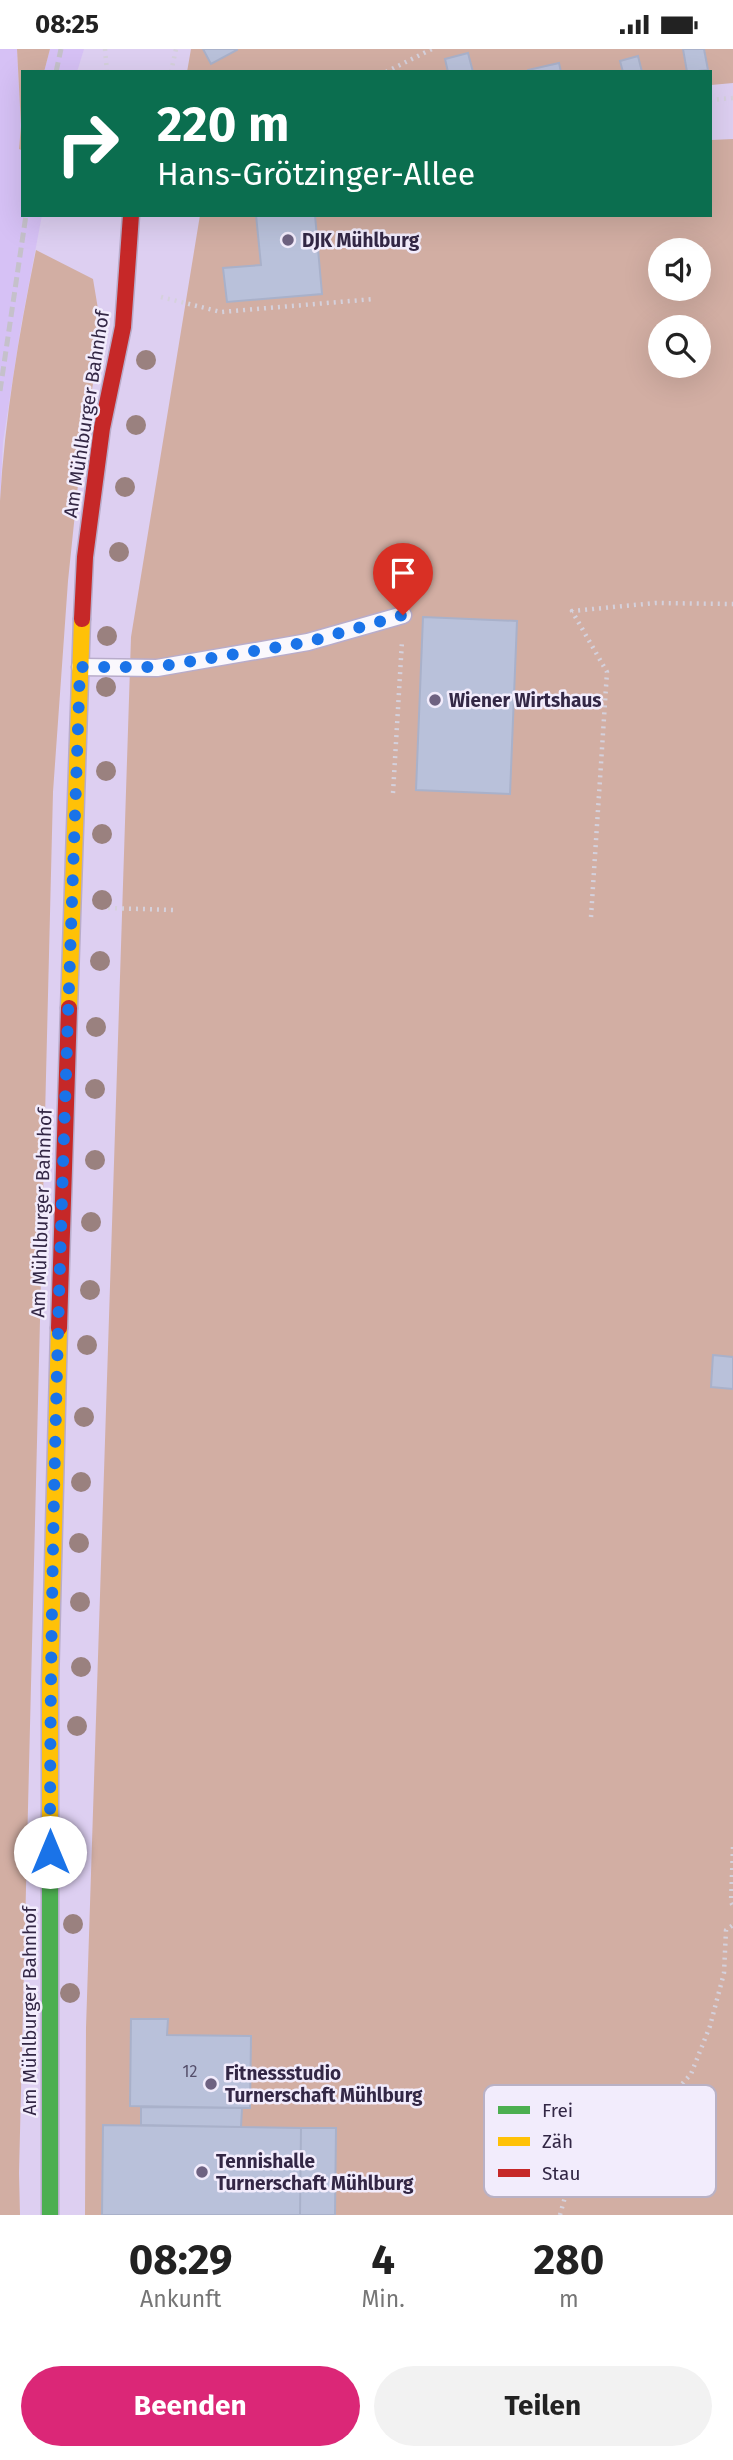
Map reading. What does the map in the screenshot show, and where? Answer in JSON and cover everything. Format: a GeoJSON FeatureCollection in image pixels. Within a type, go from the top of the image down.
{"type":"FeatureCollection","features":[{"type":"Feature","properties":{"kind":"street","name":"Am Mühlburger Bahnhof"},"geometry":{"type":"LineString","coordinates":[[50,2215],[50,1684],[60,1260],[80,667],[85,557],[102,428],[123,327],[131,217]]}},
{"type":"Feature","properties":{"kind":"lane"},"geometry":{"type":"LineString","coordinates":[[80,667],[157,667],[308,642],[403,615]]}},
{"type":"Feature","properties":{"kind":"path"},"geometry":{"type":"LineString","coordinates":[[105,49],[107,70]]}},
{"type":"Feature","properties":{"kind":"path"},"geometry":{"type":"LineString","coordinates":[[171,70],[176,49]]}},
{"type":"Feature","properties":{"kind":"path"},"geometry":{"type":"LineString","coordinates":[[390,70],[432,49]]}},
{"type":"Feature","properties":{"kind":"path"},"geometry":{"type":"LineString","coordinates":[[712,100],[733,98]]}},
{"type":"Feature","properties":{"kind":"path"},"geometry":{"type":"LineString","coordinates":[[126,289],[221,312],[374,299]]}},
{"type":"Feature","properties":{"kind":"path"},"geometry":{"type":"LineString","coordinates":[[592,917],[607,672],[572,611],[642,603],[733,604]]}},
{"type":"Feature","properties":{"kind":"path"},"geometry":{"type":"LineString","coordinates":[[393,793],[403,615]]}},
{"type":"Feature","properties":{"kind":"path"},"geometry":{"type":"LineString","coordinates":[[72,907],[174,910]]}},
{"type":"Feature","properties":{"kind":"path"},"geometry":{"type":"LineString","coordinates":[[733,1847],[733,1906]]}},
{"type":"Feature","properties":{"kind":"path"},"geometry":{"type":"LineString","coordinates":[[681,2085],[691,2074],[710,2026],[724,1973],[726,1930],[733,1925]]}},
{"type":"Feature","properties":{"kind":"path"},"geometry":{"type":"LineString","coordinates":[[560,2215],[565,2197]]}},
{"type":"Feature","properties":{"kind":"shaded area"},"geometry":{"type":"Polygon","coordinates":[[[0,49],[17,49],[21,126],[21,217],[42,217],[3,442],[0,501],[0,49]]]}},
{"type":"Feature","properties":{"kind":"shaded area"},"geometry":{"type":"Polygon","coordinates":[[[17,49],[50,49],[45,70],[21,70],[21,126],[17,49]]]}},
{"type":"Feature","properties":{"kind":"shaded area"},"geometry":{"type":"Polygon","coordinates":[[[50,49],[84,49],[78,70],[45,70],[50,49]]]}},
{"type":"Feature","properties":{"kind":"shaded area"},"geometry":{"type":"Polygon","coordinates":[[[191,49],[733,49],[733,83],[712,85],[712,70],[187,70],[191,49]]]}},
{"type":"Feature","properties":{"kind":"shaded area"},"geometry":{"type":"Polygon","coordinates":[[[733,139],[733,2215],[85,2215],[86,2028],[131,637],[200,217],[712,217],[712,140],[733,139]]]}},
{"type":"Feature","properties":{"kind":"shaded area"},"geometry":{"type":"Polygon","coordinates":[[[36,250],[93,279],[102,333],[82,446],[68,581],[53,792],[20,2215],[0,2215],[0,501],[13,375],[36,250]]]}},
{"type":"Feature","properties":{"kind":"building"},"geometry":{"type":"Polygon","coordinates":[[[203,49],[237,49],[237,50],[211,64],[203,49]]]}},
{"type":"Feature","properties":{"kind":"building"},"geometry":{"type":"Polygon","coordinates":[[[683,49],[704,49],[708,70],[687,70],[683,49]]]}},
{"type":"Feature","properties":{"kind":"building"},"geometry":{"type":"Polygon","coordinates":[[[468,53],[472,70],[448,70],[445,59],[468,53]]]}},
{"type":"Feature","properties":{"kind":"building"},"geometry":{"type":"Polygon","coordinates":[[[638,56],[642,70],[622,70],[620,61],[638,56]]]}},
{"type":"Feature","properties":{"kind":"building"},"geometry":{"type":"Polygon","coordinates":[[[559,63],[561,70],[528,70],[559,63]]]}},
{"type":"Feature","properties":{"kind":"building","name":"DJK Mühlburg"},"geometry":{"type":"Polygon","coordinates":[[[256,217],[315,217],[322,294],[227,302],[223,268],[261,265],[256,217]]]}},
{"type":"Feature","properties":{"kind":"building"},"geometry":{"type":"Polygon","coordinates":[[[423,617],[517,621],[510,794],[416,790],[423,617]]]}},
{"type":"Feature","properties":{"kind":"building"},"geometry":{"type":"Polygon","coordinates":[[[713,1355],[733,1357],[733,1389],[711,1387],[713,1355]]]}},
{"type":"Feature","properties":{"kind":"building"},"geometry":{"type":"Polygon","coordinates":[[[131,2019],[168,2019],[167,2035],[251,2036],[250,2108],[130,2106],[131,2019]]]}},
{"type":"Feature","properties":{"kind":"building"},"geometry":{"type":"Polygon","coordinates":[[[141,2107],[242,2108],[241,2127],[141,2125],[141,2107]]]}},
{"type":"Feature","properties":{"kind":"building","name":"Tennishalle Turnerschaft Mühlburg"},"geometry":{"type":"Polygon","coordinates":[[[103,2125],[301,2128],[300,2215],[102,2215],[103,2125]]]}},
{"type":"Feature","properties":{"kind":"building"},"geometry":{"type":"Polygon","coordinates":[[[301,2128],[336,2128],[335,2215],[300,2215],[301,2128]]]}},
{"type":"Feature","properties":{"kind":"railway"},"geometry":{"type":"LineString","coordinates":[[56,70],[61,49]]}},
{"type":"Feature","properties":{"kind":"railway"},"geometry":{"type":"LineString","coordinates":[[0,391],[26,217]]}},
{"type":"Feature","properties":{"kind":"traffic: fast"},"geometry":{"type":"LineString","coordinates":[[50,1827],[50,2215]]}},
{"type":"Feature","properties":{"kind":"traffic: slow"},"geometry":{"type":"LineString","coordinates":[[69,1008],[82,619]]}},
{"type":"Feature","properties":{"kind":"traffic: slow"},"geometry":{"type":"LineString","coordinates":[[50,1827],[50,1684],[59,1328]]}},
{"type":"Feature","properties":{"kind":"traffic: jam"},"geometry":{"type":"LineString","coordinates":[[82,619],[85,557],[102,428],[123,327],[131,217]]}},
{"type":"Feature","properties":{"kind":"traffic: jam"},"geometry":{"type":"LineString","coordinates":[[59,1328],[69,1008]]}},
{"type":"Feature","properties":{"kind":"place","name":"DJK Mühlburg"},"geometry":{"type":"Point","coordinates":[288,240]}},
{"type":"Feature","properties":{"kind":"place","name":"Wiener Wirtshaus"},"geometry":{"type":"Point","coordinates":[435,700]}},
{"type":"Feature","properties":{"kind":"place","name":"Fitnessstudio Turnerschaft Mühlburg"},"geometry":{"type":"Point","coordinates":[211,2084]}},
{"type":"Feature","properties":{"kind":"place","name":"Tennishalle Turnerschaft Mühlburg"},"geometry":{"type":"Point","coordinates":[202,2172]}},
{"type":"Feature","properties":{"kind":"route"},"geometry":{"type":"LineString","coordinates":[[50,1852],[50,1684],[60,1273],[80,667],[157,667],[308,642],[403,615]]}}]}
